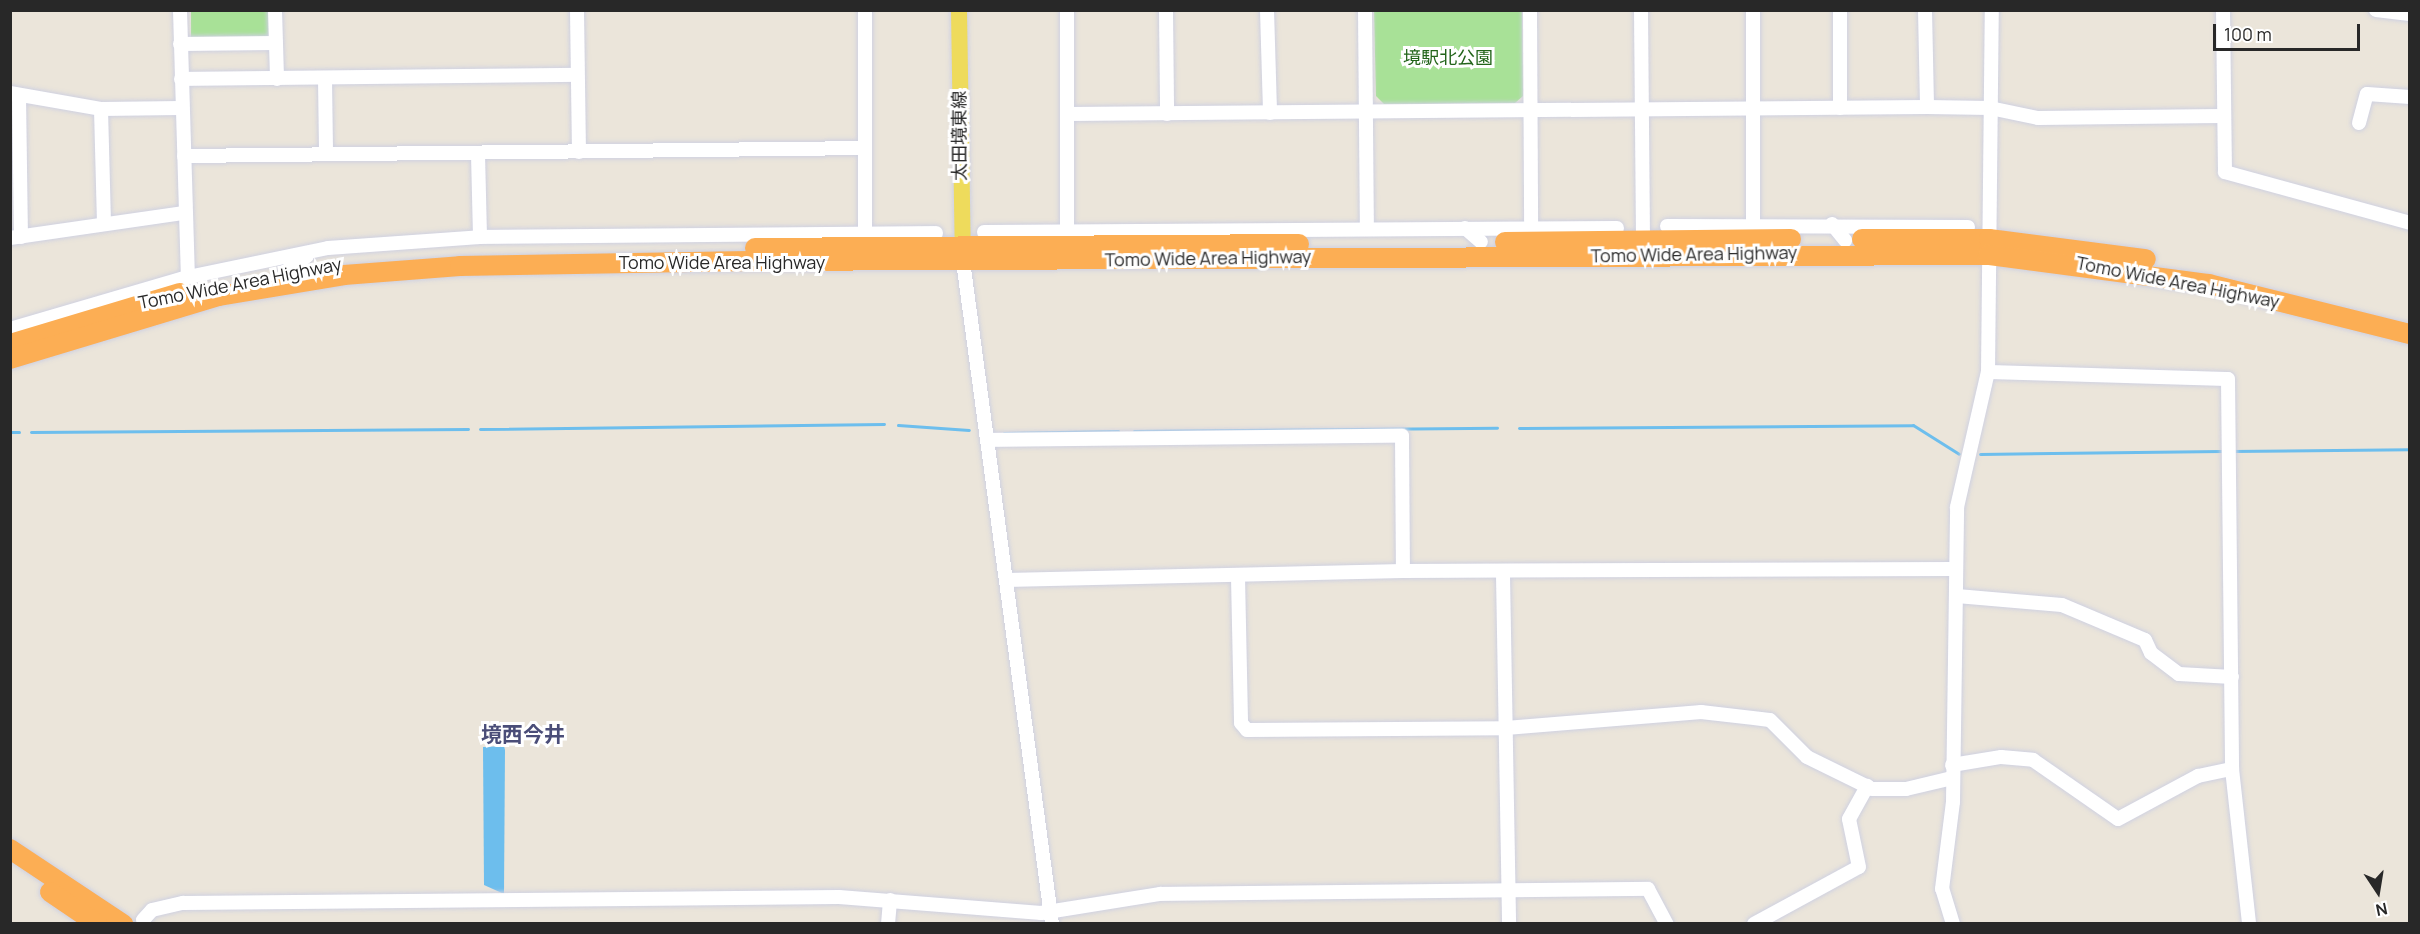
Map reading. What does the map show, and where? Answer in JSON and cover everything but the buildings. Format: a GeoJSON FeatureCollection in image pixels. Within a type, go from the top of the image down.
{"type":"FeatureCollection","features":[{"type":"Feature","properties":{"kind":"highway","name":"Tomo Wide Area Highway"},"geometry":{"type":"LineString","coordinates":[[10,359],[219,296],[390,270],[962,253],[1129,245],[1481,242],[1643,247],[1722,232],[1989,247],[2190,268],[2409,322]]}},
{"type":"Feature","properties":{"kind":"highway","name":"Tomo Wide Area Highway"},"geometry":{"type":"LineString","coordinates":[[10,344],[146,300],[285,272],[399,256],[751,248],[962,253],[1643,247],[1989,247],[2209,284],[2409,334]]}},
{"type":"Feature","properties":{"kind":"highway"},"geometry":{"type":"LineString","coordinates":[[10,849],[123,924]]}},
{"type":"Feature","properties":{"kind":"highway"},"geometry":{"type":"LineString","coordinates":[[10,865],[97,924]]}},
{"type":"Feature","properties":{"kind":"main road","name":"太田境東線"},"geometry":{"type":"LineString","coordinates":[[959,10],[962,253]]}},
{"type":"Feature","properties":{"kind":"street"},"geometry":{"type":"LineString","coordinates":[[180,10],[184,213],[188,277]]}},
{"type":"Feature","properties":{"kind":"street"},"geometry":{"type":"LineString","coordinates":[[274,10],[277,79]]}},
{"type":"Feature","properties":{"kind":"street"},"geometry":{"type":"LineString","coordinates":[[577,10],[579,152]]}},
{"type":"Feature","properties":{"kind":"street"},"geometry":{"type":"LineString","coordinates":[[865,10],[865,233]]}},
{"type":"Feature","properties":{"kind":"street"},"geometry":{"type":"LineString","coordinates":[[1067,10],[1067,231]]}},
{"type":"Feature","properties":{"kind":"street"},"geometry":{"type":"LineString","coordinates":[[1166,10],[1167,114]]}},
{"type":"Feature","properties":{"kind":"street"},"geometry":{"type":"LineString","coordinates":[[1267,10],[1270,113]]}},
{"type":"Feature","properties":{"kind":"street"},"geometry":{"type":"LineString","coordinates":[[1365,10],[1368,112],[1366,228]]}},
{"type":"Feature","properties":{"kind":"street"},"geometry":{"type":"LineString","coordinates":[[1530,10],[1532,227]]}},
{"type":"Feature","properties":{"kind":"street"},"geometry":{"type":"LineString","coordinates":[[1641,10],[1643,247]]}},
{"type":"Feature","properties":{"kind":"street"},"geometry":{"type":"LineString","coordinates":[[1753,10],[1753,224]]}},
{"type":"Feature","properties":{"kind":"street"},"geometry":{"type":"LineString","coordinates":[[1840,10],[1840,108]]}},
{"type":"Feature","properties":{"kind":"street"},"geometry":{"type":"LineString","coordinates":[[1925,10],[1927,107]]}},
{"type":"Feature","properties":{"kind":"street"},"geometry":{"type":"LineString","coordinates":[[1953,924],[1942,889],[1952,771],[1956,569],[1962,476],[1988,372],[1992,10]]}},
{"type":"Feature","properties":{"kind":"street"},"geometry":{"type":"LineString","coordinates":[[2223,10],[2222,116],[2228,176],[2409,223]]}},
{"type":"Feature","properties":{"kind":"street"},"geometry":{"type":"LineString","coordinates":[[2376,10],[2409,14]]}},
{"type":"Feature","properties":{"kind":"street"},"geometry":{"type":"LineString","coordinates":[[180,44],[276,43]]}},
{"type":"Feature","properties":{"kind":"street"},"geometry":{"type":"LineString","coordinates":[[181,79],[577,75]]}},
{"type":"Feature","properties":{"kind":"street"},"geometry":{"type":"LineString","coordinates":[[325,79],[326,154]]}},
{"type":"Feature","properties":{"kind":"street"},"geometry":{"type":"LineString","coordinates":[[181,108],[101,109],[15,94],[16,238],[184,213]]}},
{"type":"Feature","properties":{"kind":"street"},"geometry":{"type":"LineString","coordinates":[[2360,123],[2367,94],[2409,97]]}},
{"type":"Feature","properties":{"kind":"street"},"geometry":{"type":"LineString","coordinates":[[1068,114],[1927,107],[1990,108],[2038,118],[2222,116]]}},
{"type":"Feature","properties":{"kind":"street"},"geometry":{"type":"LineString","coordinates":[[101,109],[104,224]]}},
{"type":"Feature","properties":{"kind":"street"},"geometry":{"type":"LineString","coordinates":[[184,156],[478,154],[865,147]]}},
{"type":"Feature","properties":{"kind":"street"},"geometry":{"type":"LineString","coordinates":[[478,154],[480,237]]}},
{"type":"Feature","properties":{"kind":"street"},"geometry":{"type":"LineString","coordinates":[[1666,226],[1722,232],[1753,224],[1968,227]]}},
{"type":"Feature","properties":{"kind":"street"},"geometry":{"type":"LineString","coordinates":[[1832,224],[1845,240]]}},
{"type":"Feature","properties":{"kind":"street"},"geometry":{"type":"LineString","coordinates":[[1465,228],[1481,242]]}},
{"type":"Feature","properties":{"kind":"street"},"geometry":{"type":"LineString","coordinates":[[984,232],[1617,228]]}},
{"type":"Feature","properties":{"kind":"street"},"geometry":{"type":"LineString","coordinates":[[1129,245],[1155,231]]}},
{"type":"Feature","properties":{"kind":"street"},"geometry":{"type":"LineString","coordinates":[[10,329],[188,277],[313,250],[480,237],[936,234]]}},
{"type":"Feature","properties":{"kind":"street"},"geometry":{"type":"LineString","coordinates":[[725,235],[751,248]]}},
{"type":"Feature","properties":{"kind":"street"},"geometry":{"type":"LineString","coordinates":[[285,272],[313,250]]}},
{"type":"Feature","properties":{"kind":"street"},"geometry":{"type":"LineString","coordinates":[[962,253],[1052,918]]}},
{"type":"Feature","properties":{"kind":"street"},"geometry":{"type":"LineString","coordinates":[[1988,372],[2228,379],[2232,769],[2249,924]]}},
{"type":"Feature","properties":{"kind":"street"},"geometry":{"type":"LineString","coordinates":[[987,440],[1402,436],[1403,571]]}},
{"type":"Feature","properties":{"kind":"street"},"geometry":{"type":"LineString","coordinates":[[1006,580],[1238,577],[1403,571],[1503,575],[1956,569]]}},
{"type":"Feature","properties":{"kind":"street"},"geometry":{"type":"LineString","coordinates":[[1503,575],[1509,924]]}},
{"type":"Feature","properties":{"kind":"street"},"geometry":{"type":"LineString","coordinates":[[1238,577],[1243,728],[1506,728],[1673,713],[1759,717],[1775,723],[1816,763],[1867,786],[1906,789],[1952,771],[2001,757],[2033,760],[2118,819],[2198,776],[2232,769]]}},
{"type":"Feature","properties":{"kind":"street"},"geometry":{"type":"LineString","coordinates":[[1957,596],[2062,605],[2145,640],[2151,653],[2179,674],[2232,677]]}},
{"type":"Feature","properties":{"kind":"street"},"geometry":{"type":"LineString","coordinates":[[1754,924],[1859,867],[1849,819],[1867,786]]}},
{"type":"Feature","properties":{"kind":"street"},"geometry":{"type":"LineString","coordinates":[[143,920],[152,910],[183,903],[890,900],[1052,918],[1160,894],[1648,890],[1667,924]]}},
{"type":"Feature","properties":{"kind":"street"},"geometry":{"type":"LineString","coordinates":[[888,924],[890,900]]}},
{"type":"Feature","properties":{"kind":"green space"},"geometry":{"type":"Polygon","coordinates":[[[191,11],[271,11],[271,37],[191,37],[191,11]]]}},
{"type":"Feature","properties":{"kind":"green space","name":"境駅北公園"},"geometry":{"type":"Polygon","coordinates":[[[1374,11],[1522,11],[1523,96],[1515,103],[1384,104],[1376,96],[1374,11]]]}},
{"type":"Feature","properties":{"kind":"water"},"geometry":{"type":"Polygon","coordinates":[[[504,746],[504,894],[484,885],[483,747],[504,746]]]}},
{"type":"Feature","properties":{"kind":"waterway"},"geometry":{"type":"LineString","coordinates":[[480,429],[884,424]]}},
{"type":"Feature","properties":{"kind":"waterway"},"geometry":{"type":"LineString","coordinates":[[898,425],[969,430]]}},
{"type":"Feature","properties":{"kind":"waterway"},"geometry":{"type":"LineString","coordinates":[[1519,428],[1913,425],[1959,454]]}},
{"type":"Feature","properties":{"kind":"waterway"},"geometry":{"type":"LineString","coordinates":[[1134,431],[1497,428]]}},
{"type":"Feature","properties":{"kind":"waterway"},"geometry":{"type":"LineString","coordinates":[[31,432],[468,429]]}},
{"type":"Feature","properties":{"kind":"waterway"},"geometry":{"type":"LineString","coordinates":[[1004,433],[1118,431]]}},
{"type":"Feature","properties":{"kind":"waterway"},"geometry":{"type":"LineString","coordinates":[[10,432],[19,432]]}},
{"type":"Feature","properties":{"kind":"waterway"},"geometry":{"type":"LineString","coordinates":[[2232,451],[2410,449]]}},
{"type":"Feature","properties":{"kind":"waterway"},"geometry":{"type":"LineString","coordinates":[[1980,454],[2221,451]]}},
{"type":"Feature","properties":{"kind":"district","name":"境西今井"},"geometry":{"type":"Point","coordinates":[523,734]}}]}
